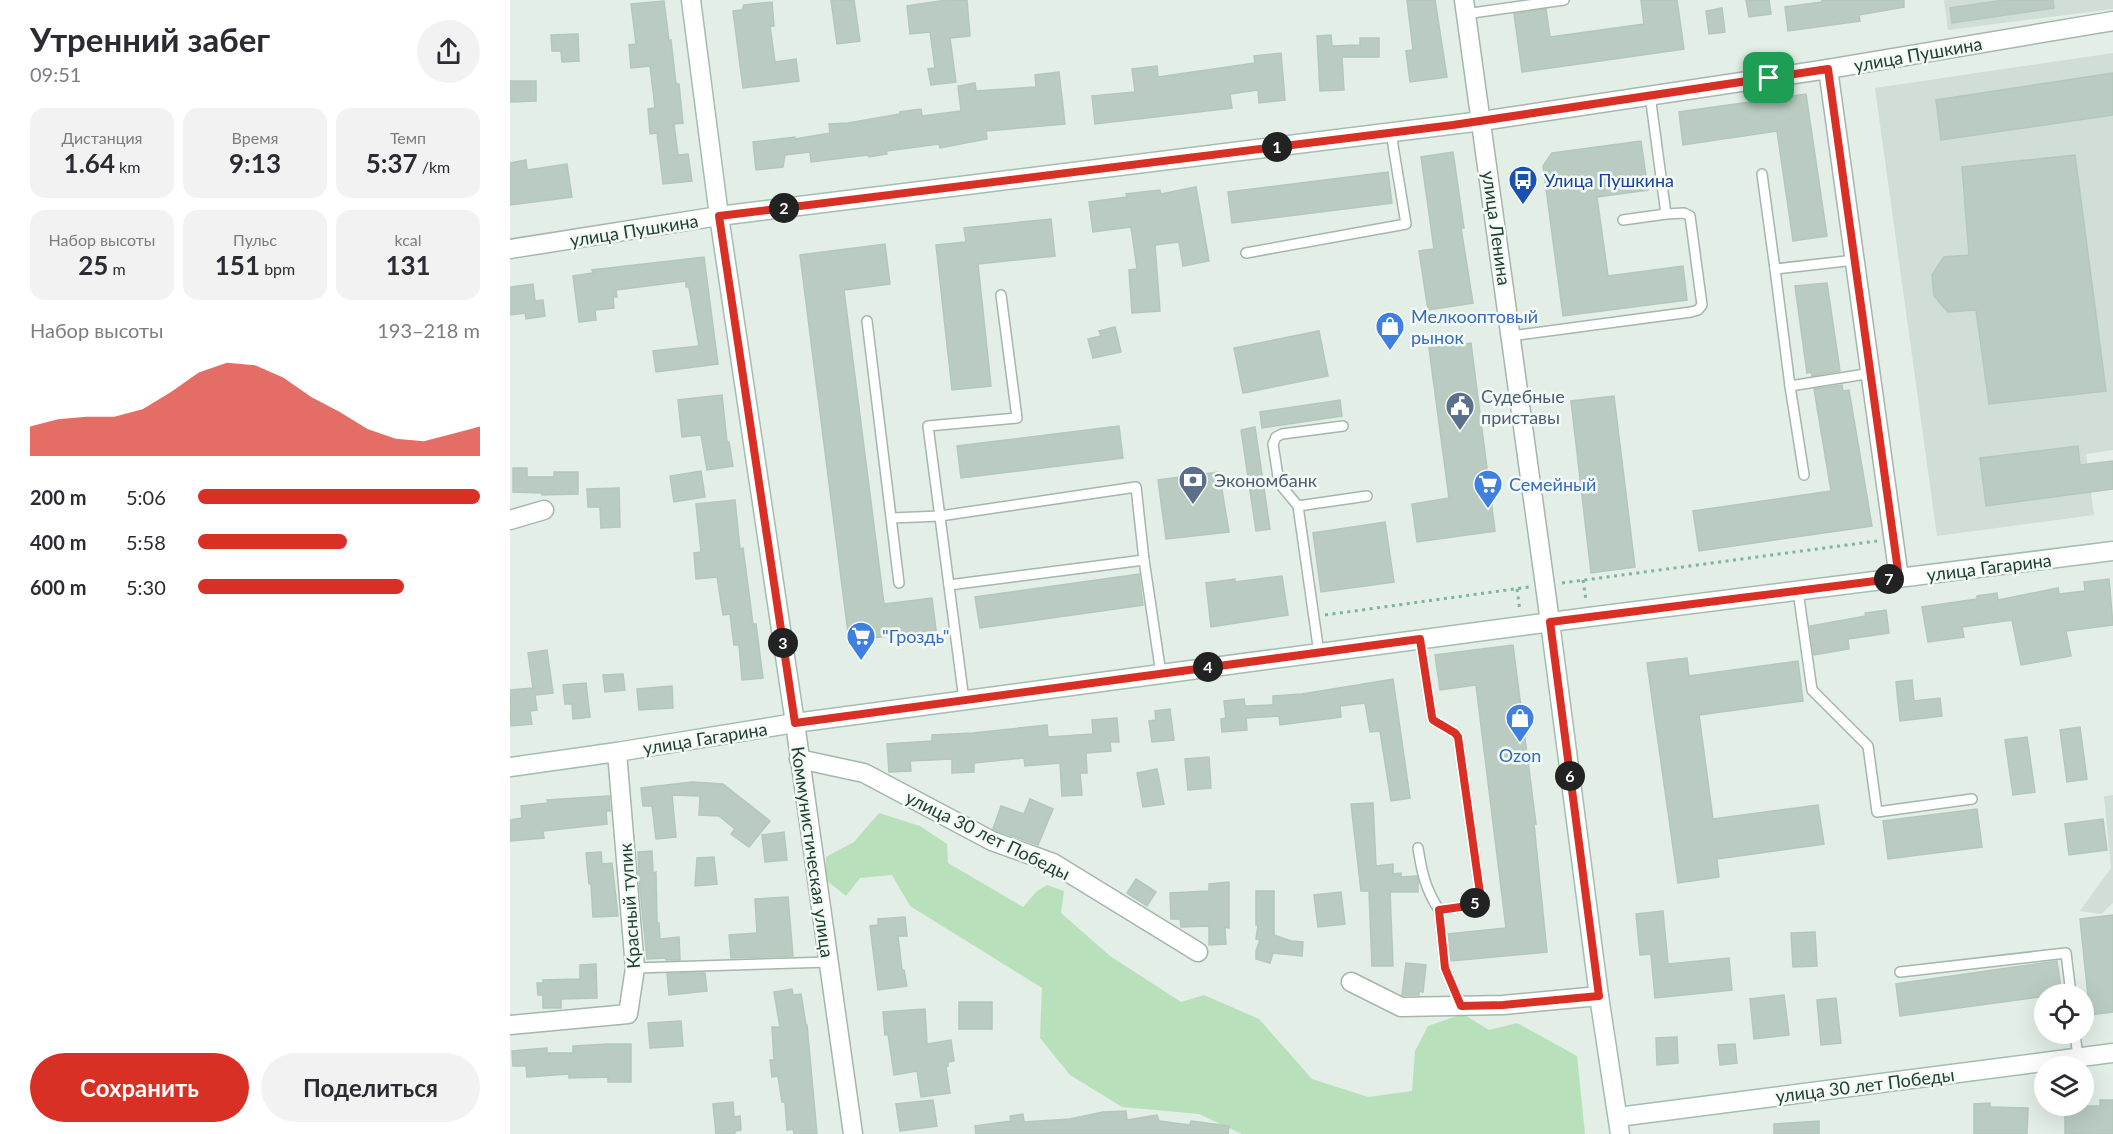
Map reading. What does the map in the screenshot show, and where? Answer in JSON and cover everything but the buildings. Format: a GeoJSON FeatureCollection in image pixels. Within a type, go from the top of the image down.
{"type":"FeatureCollection","features":[{"type":"Feature","properties":{"kind":"street","name":"Коммунистическая улица"},"geometry":{"type":"LineString","coordinates":[[692,0],[719,216],[830,962],[852,1134]]}},
{"type":"Feature","properties":{"kind":"street","name":"улица Ленина"},"geometry":{"type":"LineString","coordinates":[[1465,7],[1599,996],[1619,1126]]}},
{"type":"Feature","properties":{"kind":"street","name":"улица Пушкина"},"geometry":{"type":"LineString","coordinates":[[510,249],[719,216],[1482,121],[1828,69],[2113,21]]}},
{"type":"Feature","properties":{"kind":"street"},"geometry":{"type":"LineString","coordinates":[[1828,69],[1899,578]]}},
{"type":"Feature","properties":{"kind":"street"},"geometry":{"type":"LineString","coordinates":[[510,520],[544,510]]}},
{"type":"Feature","properties":{"kind":"street","name":"улица Гагарина"},"geometry":{"type":"LineString","coordinates":[[510,767],[795,723],[1319,652],[2113,551]]}},
{"type":"Feature","properties":{"kind":"street","name":"Красный тупик"},"geometry":{"type":"LineString","coordinates":[[510,1024],[628,1014],[635,968],[617,752]]}},
{"type":"Feature","properties":{"kind":"street","name":"улица 30 лет Победы"},"geometry":{"type":"LineString","coordinates":[[799,759],[864,773],[992,841],[1053,863],[1198,952]]}},
{"type":"Feature","properties":{"kind":"street"},"geometry":{"type":"LineString","coordinates":[[1351,982],[1401,1007],[1503,1005],[1599,996]]}},
{"type":"Feature","properties":{"kind":"street","name":"улица 30 лет Победы"},"geometry":{"type":"LineString","coordinates":[[2087,1056],[2113,1053]]}},
{"type":"Feature","properties":{"kind":"street","name":"улица 30 лет Победы"},"geometry":{"type":"LineString","coordinates":[[1619,1126],[2034,1064]]}},
{"type":"Feature","properties":{"kind":"lane"},"geometry":{"type":"LineString","coordinates":[[1465,7],[1564,0]]}},
{"type":"Feature","properties":{"kind":"lane"},"geometry":{"type":"LineString","coordinates":[[1650,95],[1665,214]]}},
{"type":"Feature","properties":{"kind":"lane"},"geometry":{"type":"LineString","coordinates":[[1246,253],[1406,224],[1391,133]]}},
{"type":"Feature","properties":{"kind":"lane"},"geometry":{"type":"LineString","coordinates":[[1762,174],[1804,475]]}},
{"type":"Feature","properties":{"kind":"lane"},"geometry":{"type":"LineString","coordinates":[[1511,336],[1698,310],[1702,305],[1690,216],[1684,213],[1665,214],[1623,220]]}},
{"type":"Feature","properties":{"kind":"lane"},"geometry":{"type":"LineString","coordinates":[[1775,269],[1855,260]]}},
{"type":"Feature","properties":{"kind":"lane"},"geometry":{"type":"LineString","coordinates":[[964,700],[928,426],[1017,418],[1001,295]]}},
{"type":"Feature","properties":{"kind":"lane"},"geometry":{"type":"LineString","coordinates":[[867,321],[899,583]]}},
{"type":"Feature","properties":{"kind":"lane"},"geometry":{"type":"LineString","coordinates":[[1790,386],[1872,373]]}},
{"type":"Feature","properties":{"kind":"lane"},"geometry":{"type":"LineString","coordinates":[[1319,652],[1298,506],[1279,483],[1273,444],[1276,437],[1282,435],[1343,426]]}},
{"type":"Feature","properties":{"kind":"lane"},"geometry":{"type":"LineString","coordinates":[[892,518],[940,516],[1136,487],[1161,674]]}},
{"type":"Feature","properties":{"kind":"lane"},"geometry":{"type":"LineString","coordinates":[[1298,506],[1367,496]]}},
{"type":"Feature","properties":{"kind":"lane"},"geometry":{"type":"LineString","coordinates":[[949,585],[1144,560]]}},
{"type":"Feature","properties":{"kind":"lane"},"geometry":{"type":"LineString","coordinates":[[1798,591],[1812,690],[1868,746],[1877,812],[1972,799]]}},
{"type":"Feature","properties":{"kind":"lane"},"geometry":{"type":"LineString","coordinates":[[1420,639],[1433,720],[1458,737],[1480,893],[1477,902],[1468,906],[1439,910]]}},
{"type":"Feature","properties":{"kind":"lane"},"geometry":{"type":"LineString","coordinates":[[1418,848],[1424,881],[1439,910],[1445,968],[1461,1006]]}},
{"type":"Feature","properties":{"kind":"lane"},"geometry":{"type":"LineString","coordinates":[[1900,972],[2066,953],[2070,984]]}},
{"type":"Feature","properties":{"kind":"lane"},"geometry":{"type":"LineString","coordinates":[[635,968],[830,962]]}},
{"type":"Feature","properties":{"kind":"path"},"geometry":{"type":"LineString","coordinates":[[1314,617],[1894,538]]}},
{"type":"Feature","properties":{"kind":"shaded area"},"geometry":{"type":"Polygon","coordinates":[[[1944,0],[2113,0],[2113,9],[1948,30],[1944,0]]]}},
{"type":"Feature","properties":{"kind":"shaded area"},"geometry":{"type":"Polygon","coordinates":[[[2113,53],[2113,450],[2086,454],[2094,515],[1937,536],[1875,88],[2113,53]]]}},
{"type":"Feature","properties":{"kind":"shaded area"},"geometry":{"type":"Polygon","coordinates":[[[2113,795],[2113,903],[2101,914],[2080,911],[2111,868],[2104,796],[2113,795]]]}},
{"type":"Feature","properties":{"kind":"green space"},"geometry":{"type":"Polygon","coordinates":[[[879,813],[920,826],[947,844],[948,863],[1023,907],[1037,891],[1047,885],[1064,891],[1061,913],[1110,956],[1181,1002],[1204,995],[1259,1019],[1312,1079],[1368,1097],[1412,1091],[1415,1051],[1428,1026],[1463,1014],[1489,1030],[1517,1023],[1577,1056],[1585,1134],[1242,1134],[1199,1114],[1122,1107],[1070,1075],[1040,1038],[1042,988],[910,906],[892,875],[860,878],[846,896],[826,880],[826,857],[854,842],[879,813]]]}},
{"type":"Feature","properties":{"kind":"place","name":"Улица Пушкина"},"geometry":{"type":"Point","coordinates":[1523,206]}},
{"type":"Feature","properties":{"kind":"place","name":"Мелкооптовый рынок"},"geometry":{"type":"Point","coordinates":[1390,352]}},
{"type":"Feature","properties":{"kind":"place","name":"Судебные приставы"},"geometry":{"type":"Point","coordinates":[1460,432]}},
{"type":"Feature","properties":{"kind":"place","name":"Экономбанк"},"geometry":{"type":"Point","coordinates":[1193,506]}},
{"type":"Feature","properties":{"kind":"place","name":"Семейный"},"geometry":{"type":"Point","coordinates":[1488,510]}},
{"type":"Feature","properties":{"kind":"place","name":"\"Гроздь\""},"geometry":{"type":"Point","coordinates":[861,662]}},
{"type":"Feature","properties":{"kind":"place","name":"Ozon"},"geometry":{"type":"Point","coordinates":[1520,744]}},
{"type":"Feature","properties":{"kind":"route"},"geometry":{"type":"LineString","coordinates":[[1828,69],[1899,578],[1550,622],[1599,996],[1503,1005],[1461,1006],[1445,968],[1439,910],[1468,906],[1477,902],[1480,893],[1458,737],[1433,720],[1420,639],[795,723],[719,216],[1453,125],[1769,78],[1828,69]]}}]}
